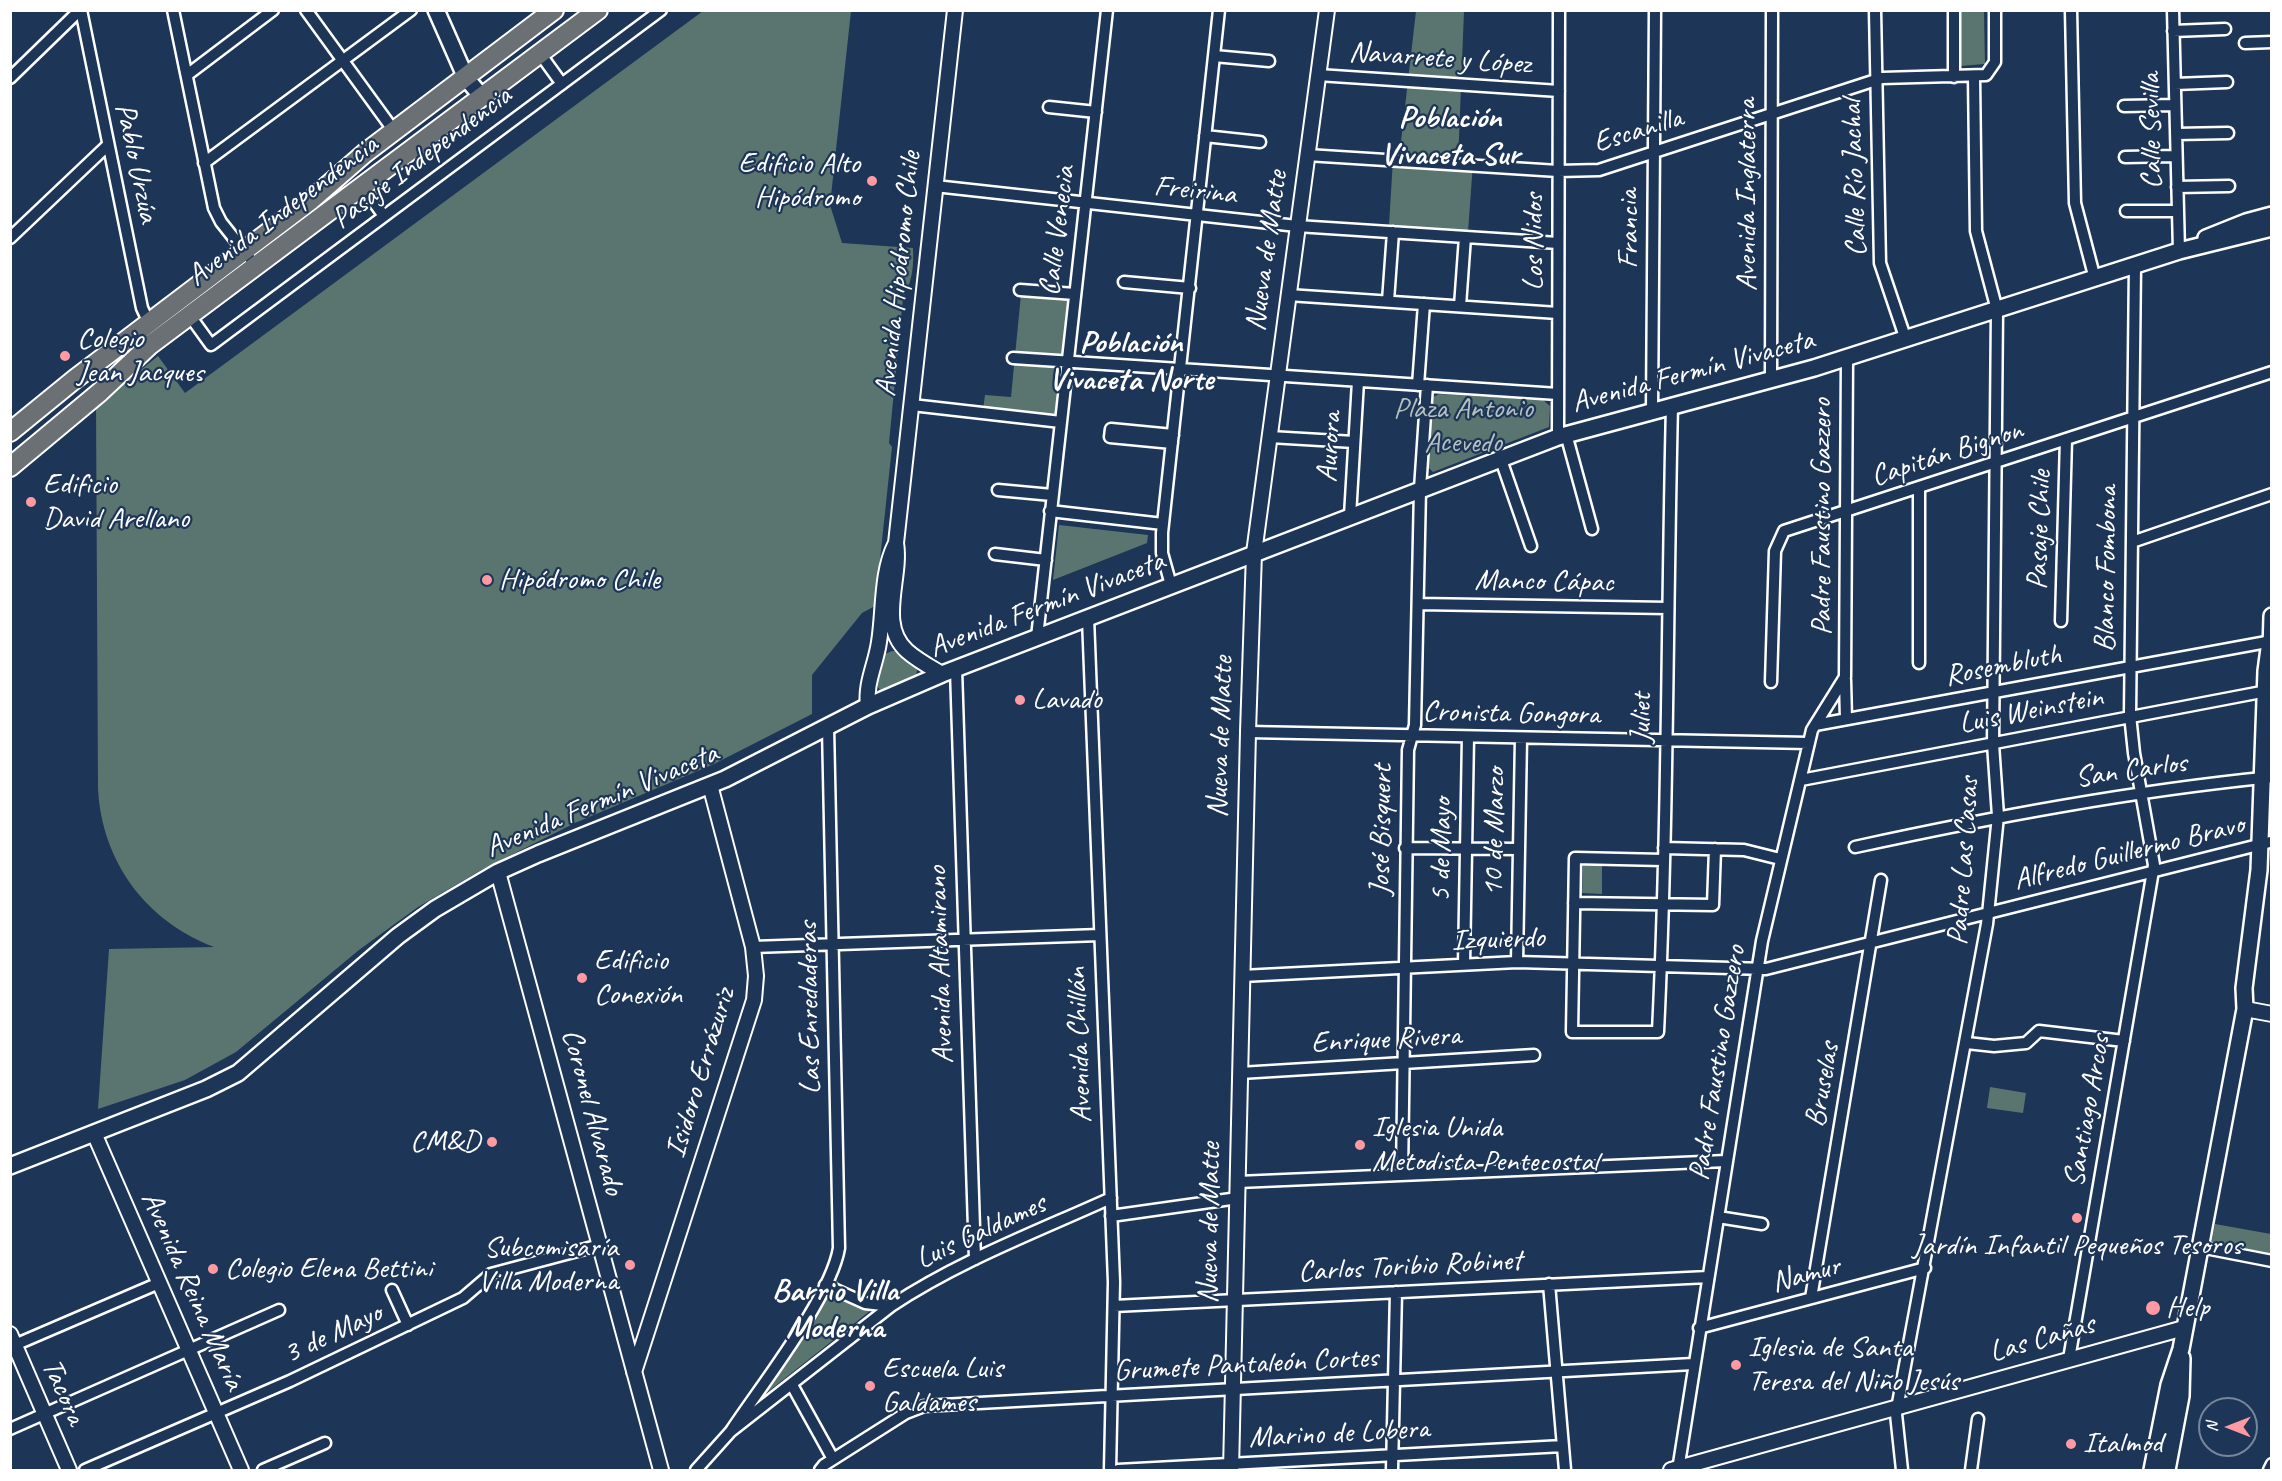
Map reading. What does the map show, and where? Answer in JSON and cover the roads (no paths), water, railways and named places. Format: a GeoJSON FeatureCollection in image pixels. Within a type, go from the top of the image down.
{"type":"FeatureCollection","features":[{"type":"Feature","properties":{"kind":"main road"},"geometry":{"type":"LineString","coordinates":[[436,10],[466,78],[483,98]]}},
{"type":"Feature","properties":{"kind":"main road","name":"Avenida Independencia"},"geometry":{"type":"LineString","coordinates":[[10,467],[100,392],[130,362],[598,10]]}},
{"type":"Feature","properties":{"kind":"main road","name":"Avenida Independencia"},"geometry":{"type":"LineString","coordinates":[[10,432],[52,397],[311,200],[394,131],[550,12]]}},
{"type":"Feature","properties":{"kind":"main road","name":"Avenida Fermín Vivaceta"},"geometry":{"type":"LineString","coordinates":[[2179,251],[2226,229],[2271,215]]}},
{"type":"Feature","properties":{"kind":"main road","name":"Avenida Fermín Vivaceta"},"geometry":{"type":"LineString","coordinates":[[10,1166],[206,1089],[246,1068],[398,936],[435,909],[498,872],[710,785],[868,706],[949,672],[1500,457],[1562,435],[1847,358],[2179,251],[2271,228]]}},
{"type":"Feature","properties":{"kind":"main road"},"geometry":{"type":"LineString","coordinates":[[2167,1470],[2181,1396],[2181,1349],[2184,1328],[2245,1009],[2252,993],[2265,843],[2271,616]]}},
{"type":"Feature","properties":{"kind":"main road"},"geometry":{"type":"LineString","coordinates":[[2265,843],[2271,820]]}},
{"type":"Feature","properties":{"kind":"main road"},"geometry":{"type":"LineString","coordinates":[[2152,1470],[2169,1385],[2181,1349]]}},
{"type":"Feature","properties":{"kind":"street"},"geometry":{"type":"LineString","coordinates":[[10,78],[81,10]]}},
{"type":"Feature","properties":{"kind":"street","name":"Pablo Urzúa"},"geometry":{"type":"LineString","coordinates":[[81,10],[142,308],[150,323]]}},
{"type":"Feature","properties":{"kind":"street"},"geometry":{"type":"LineString","coordinates":[[174,10],[216,212],[256,266]]}},
{"type":"Feature","properties":{"kind":"street"},"geometry":{"type":"LineString","coordinates":[[187,75],[273,10]]}},
{"type":"Feature","properties":{"kind":"street"},"geometry":{"type":"LineString","coordinates":[[306,10],[394,131]]}},
{"type":"Feature","properties":{"kind":"street"},"geometry":{"type":"LineString","coordinates":[[204,163],[411,10]]}},
{"type":"Feature","properties":{"kind":"street","name":"Pasaje Independencia"},"geometry":{"type":"LineString","coordinates":[[190,316],[211,345],[661,10]]}},
{"type":"Feature","properties":{"kind":"street","name":"Avenida Hipódromo Chile"},"geometry":{"type":"LineString","coordinates":[[949,672],[906,651],[893,629],[898,564],[896,543],[955,10]]}},
{"type":"Feature","properties":{"kind":"street","name":"Calle Venecia"},"geometry":{"type":"LineString","coordinates":[[1037,637],[1107,10]]}},
{"type":"Feature","properties":{"kind":"street"},"geometry":{"type":"LineString","coordinates":[[1171,585],[1162,553],[1163,524],[1219,10]]}},
{"type":"Feature","properties":{"kind":"street","name":"Nueva de Matte"},"geometry":{"type":"LineString","coordinates":[[1231,1467],[1254,553],[1327,10]]}},
{"type":"Feature","properties":{"kind":"street","name":"Los Nidos"},"geometry":{"type":"LineString","coordinates":[[1559,10],[1558,394],[1562,435],[1592,529]]}},
{"type":"Feature","properties":{"kind":"street","name":"Francia"},"geometry":{"type":"LineString","coordinates":[[1652,411],[1655,10]]}},
{"type":"Feature","properties":{"kind":"street","name":"Avenida Inglaterra"},"geometry":{"type":"LineString","coordinates":[[1771,379],[1772,10]]}},
{"type":"Feature","properties":{"kind":"street","name":"Calle Río Jachal"},"geometry":{"type":"LineString","coordinates":[[1875,10],[1880,263],[1906,340]]}},
{"type":"Feature","properties":{"kind":"street"},"geometry":{"type":"LineString","coordinates":[[1953,10],[1954,76]]}},
{"type":"Feature","properties":{"kind":"street"},"geometry":{"type":"LineString","coordinates":[[1974,77],[1988,74],[1994,66],[1995,10]]}},
{"type":"Feature","properties":{"kind":"street"},"geometry":{"type":"LineString","coordinates":[[2071,10],[2075,203],[2095,279]]}},
{"type":"Feature","properties":{"kind":"street","name":"Calle Sevilla"},"geometry":{"type":"LineString","coordinates":[[2173,10],[2179,251]]}},
{"type":"Feature","properties":{"kind":"street"},"geometry":{"type":"LineString","coordinates":[[2173,31],[2225,29]]}},
{"type":"Feature","properties":{"kind":"street"},"geometry":{"type":"LineString","coordinates":[[2245,43],[2271,42]]}},
{"type":"Feature","properties":{"kind":"street"},"geometry":{"type":"LineString","coordinates":[[541,55],[562,84]]}},
{"type":"Feature","properties":{"kind":"street"},"geometry":{"type":"LineString","coordinates":[[1214,56],[1269,61]]}},
{"type":"Feature","properties":{"kind":"street","name":"Navarrete y López"},"geometry":{"type":"LineString","coordinates":[[1318,75],[1558,92]]}},
{"type":"Feature","properties":{"kind":"street","name":"Escanilla"},"geometry":{"type":"LineString","coordinates":[[1307,155],[1558,171],[1593,171],[1876,80],[1974,77]]}},
{"type":"Feature","properties":{"kind":"street","name":"Padre Las Casas"},"geometry":{"type":"LineString","coordinates":[[1902,1470],[1896,1414],[1967,1043],[1988,914],[1998,816],[1993,744],[1997,310],[1976,231],[1974,77]]}},
{"type":"Feature","properties":{"kind":"street"},"geometry":{"type":"LineString","coordinates":[[2175,84],[2227,82]]}},
{"type":"Feature","properties":{"kind":"street"},"geometry":{"type":"LineString","coordinates":[[2124,106],[2175,105]]}},
{"type":"Feature","properties":{"kind":"street"},"geometry":{"type":"LineString","coordinates":[[1049,107],[1096,112]]}},
{"type":"Feature","properties":{"kind":"street"},"geometry":{"type":"LineString","coordinates":[[2176,134],[2228,132]]}},
{"type":"Feature","properties":{"kind":"street"},"geometry":{"type":"LineString","coordinates":[[1205,136],[1260,142]]}},
{"type":"Feature","properties":{"kind":"street"},"geometry":{"type":"LineString","coordinates":[[10,238],[108,145]]}},
{"type":"Feature","properties":{"kind":"street"},"geometry":{"type":"LineString","coordinates":[[2125,157],[2176,156]]}},
{"type":"Feature","properties":{"kind":"street","name":"Freirina"},"geometry":{"type":"LineString","coordinates":[[935,186],[1297,226],[1558,243]]}},
{"type":"Feature","properties":{"kind":"street"},"geometry":{"type":"LineString","coordinates":[[2177,187],[2229,186]]}},
{"type":"Feature","properties":{"kind":"street"},"geometry":{"type":"LineString","coordinates":[[363,187],[384,216]]}},
{"type":"Feature","properties":{"kind":"street"},"geometry":{"type":"LineString","coordinates":[[2126,211],[2178,211]]}},
{"type":"Feature","properties":{"kind":"street"},"geometry":{"type":"LineString","coordinates":[[1388,301],[1393,232]]}},
{"type":"Feature","properties":{"kind":"street"},"geometry":{"type":"LineString","coordinates":[[1460,306],[1465,237]]}},
{"type":"Feature","properties":{"kind":"street","name":"Blanco Fombona"},"geometry":{"type":"LineString","coordinates":[[2135,266],[2130,715],[2154,872]]}},
{"type":"Feature","properties":{"kind":"street"},"geometry":{"type":"LineString","coordinates":[[1124,282],[1190,288]]}},
{"type":"Feature","properties":{"kind":"street"},"geometry":{"type":"LineString","coordinates":[[1020,290],[1075,294]]}},
{"type":"Feature","properties":{"kind":"street"},"geometry":{"type":"LineString","coordinates":[[1288,294],[1558,312]]}},
{"type":"Feature","properties":{"kind":"street","name":"José Bisquert"},"geometry":{"type":"LineString","coordinates":[[1402,1174],[1408,750],[1416,725],[1424,304]]}},
{"type":"Feature","properties":{"kind":"street"},"geometry":{"type":"LineString","coordinates":[[1013,358],[1558,394]]}},
{"type":"Feature","properties":{"kind":"street","name":"Padre Faustino Gazzero"},"geometry":{"type":"LineString","coordinates":[[1846,719],[1847,358]]}},
{"type":"Feature","properties":{"kind":"street","name":"Capitán Bignon"},"geometry":{"type":"LineString","coordinates":[[1771,682],[1775,551],[1784,531],[2271,372]]}},
{"type":"Feature","properties":{"kind":"street","name":"Aurora"},"geometry":{"type":"LineString","coordinates":[[1350,516],[1358,381]]}},
{"type":"Feature","properties":{"kind":"street"},"geometry":{"type":"LineString","coordinates":[[912,405],[1061,422]]}},
{"type":"Feature","properties":{"kind":"street","name":"Juliet"},"geometry":{"type":"LineString","coordinates":[[1573,962],[1572,1032],[1658,1032],[1664,860],[1672,406]]}},
{"type":"Feature","properties":{"kind":"street"},"geometry":{"type":"LineString","coordinates":[[1138,436],[1173,439]]}},
{"type":"Feature","properties":{"kind":"street"},"geometry":{"type":"LineString","coordinates":[[1270,437],[1354,442]]}},
{"type":"Feature","properties":{"kind":"street","name":"Pasaje Chile"},"geometry":{"type":"LineString","coordinates":[[2061,621],[2066,439]]}},
{"type":"Feature","properties":{"kind":"street"},"geometry":{"type":"LineString","coordinates":[[1500,457],[1531,546]]}},
{"type":"Feature","properties":{"kind":"street"},"geometry":{"type":"LineString","coordinates":[[1919,488],[1919,663]]}},
{"type":"Feature","properties":{"kind":"street"},"geometry":{"type":"LineString","coordinates":[[998,490],[1052,495]]}},
{"type":"Feature","properties":{"kind":"street"},"geometry":{"type":"LineString","coordinates":[[2132,542],[2271,494]]}},
{"type":"Feature","properties":{"kind":"street"},"geometry":{"type":"LineString","coordinates":[[1050,511],[1163,524]]}},
{"type":"Feature","properties":{"kind":"street","name":"Avenida Hipódromo Chile"},"geometry":{"type":"LineString","coordinates":[[868,706],[867,687],[879,644],[889,561],[896,543]]}},
{"type":"Feature","properties":{"kind":"street"},"geometry":{"type":"LineString","coordinates":[[995,554],[1046,560]]}},
{"type":"Feature","properties":{"kind":"street","name":"Manco Cápac"},"geometry":{"type":"LineString","coordinates":[[1418,604],[1668,609]]}},
{"type":"Feature","properties":{"kind":"street","name":"Avenida Chillán"},"geometry":{"type":"LineString","coordinates":[[1088,618],[1114,1306],[1110,1470]]}},
{"type":"Feature","properties":{"kind":"street","name":"Rosembluth"},"geometry":{"type":"LineString","coordinates":[[1815,725],[2129,666],[2271,645]]}},
{"type":"Feature","properties":{"kind":"street","name":"Avenida Altamirano"},"geometry":{"type":"LineString","coordinates":[[949,672],[965,940],[975,1259]]}},
{"type":"Feature","properties":{"kind":"street","name":"Padre Faustino Gazzero"},"geometry":{"type":"LineString","coordinates":[[1675,1470],[1718,1217],[1756,970],[1780,859],[1809,743],[1815,725],[1838,693],[1845,677]]}},
{"type":"Feature","properties":{"kind":"street","name":"Luis Weinstein"},"geometry":{"type":"LineString","coordinates":[[1800,780],[2268,690]]}},
{"type":"Feature","properties":{"kind":"street","name":"Las Enredaderas"},"geometry":{"type":"LineString","coordinates":[[731,1431],[804,1323],[835,1263],[840,1243],[828,727]]}},
{"type":"Feature","properties":{"kind":"street","name":"Cronista Gongora"},"geometry":{"type":"LineString","coordinates":[[1248,732],[1809,743]]}},
{"type":"Feature","properties":{"kind":"street","name":"5 de Mayo"},"geometry":{"type":"LineString","coordinates":[[1464,964],[1468,737]]}},
{"type":"Feature","properties":{"kind":"street","name":"10 de Marzo"},"geometry":{"type":"LineString","coordinates":[[1517,962],[1521,738]]}},
{"type":"Feature","properties":{"kind":"street","name":"San Carlos"},"geometry":{"type":"LineString","coordinates":[[1855,847],[1998,816],[2142,793],[2267,777]]}},
{"type":"Feature","properties":{"kind":"street","name":"Isidoro Errázuriz"},"geometry":{"type":"LineString","coordinates":[[634,1372],[750,1020],[756,990],[753,947],[710,785]]}},
{"type":"Feature","properties":{"kind":"street","name":"Alfredo Guillermo Bravo"},"geometry":{"type":"LineString","coordinates":[[1756,970],[1988,914],[2265,843]]}},
{"type":"Feature","properties":{"kind":"street"},"geometry":{"type":"LineString","coordinates":[[1406,848],[1519,849]]}},
{"type":"Feature","properties":{"kind":"street"},"geometry":{"type":"LineString","coordinates":[[1664,848],[1744,850],[1780,859]]}},
{"type":"Feature","properties":{"kind":"street"},"geometry":{"type":"LineString","coordinates":[[1574,903],[1713,904],[1715,849]]}},
{"type":"Feature","properties":{"kind":"street"},"geometry":{"type":"LineString","coordinates":[[1573,962],[1575,858],[1664,860]]}},
{"type":"Feature","properties":{"kind":"street","name":"Coronel Alvarado"},"geometry":{"type":"LineString","coordinates":[[498,872],[661,1470]]}},
{"type":"Feature","properties":{"kind":"street","name":"Santiago Arcos"},"geometry":{"type":"LineString","coordinates":[[2069,1359],[2154,872]]}},
{"type":"Feature","properties":{"kind":"street","name":"Bruselas"},"geometry":{"type":"LineString","coordinates":[[1811,1298],[1881,880]]}},
{"type":"Feature","properties":{"kind":"street"},"geometry":{"type":"LineString","coordinates":[[753,947],[1100,935]]}},
{"type":"Feature","properties":{"kind":"street","name":"Izquierdo"},"geometry":{"type":"LineString","coordinates":[[1242,976],[1517,962],[1661,964],[1756,970]]}},
{"type":"Feature","properties":{"kind":"street"},"geometry":{"type":"LineString","coordinates":[[2245,1009],[2271,1014]]}},
{"type":"Feature","properties":{"kind":"street"},"geometry":{"type":"LineString","coordinates":[[1967,1043],[1994,1046],[2026,1044],[2039,1031],[2124,1041]]}},
{"type":"Feature","properties":{"kind":"street","name":"Enrique Rivera"},"geometry":{"type":"LineString","coordinates":[[1240,1073],[1534,1055]]}},
{"type":"Feature","properties":{"kind":"street","name":"Avenida Reina María"},"geometry":{"type":"LineString","coordinates":[[94,1133],[241,1470]]}},
{"type":"Feature","properties":{"kind":"street"},"geometry":{"type":"LineString","coordinates":[[1238,1182],[1726,1161]]}},
{"type":"Feature","properties":{"kind":"street","name":"Luis Galdames"},"geometry":{"type":"LineString","coordinates":[[696,1470],[731,1431],[891,1306],[918,1288],[975,1259],[1111,1198]]}},
{"type":"Feature","properties":{"kind":"street"},"geometry":{"type":"LineString","coordinates":[[1111,1216],[1238,1198]]}},
{"type":"Feature","properties":{"kind":"street"},"geometry":{"type":"LineString","coordinates":[[1718,1217],[1762,1224]]}},
{"type":"Feature","properties":{"kind":"street","name":"3 de Mayo"},"geometry":{"type":"LineString","coordinates":[[85,1470],[216,1413],[464,1299],[491,1274],[600,1245]]}},
{"type":"Feature","properties":{"kind":"street"},"geometry":{"type":"LineString","coordinates":[[2200,1247],[2271,1260]]}},
{"type":"Feature","properties":{"kind":"street","name":"Namur"},"geometry":{"type":"LineString","coordinates":[[1699,1328],[1925,1268]]}},
{"type":"Feature","properties":{"kind":"street","name":"Carlos Toribio Robinet"},"geometry":{"type":"LineString","coordinates":[[1114,1306],[1708,1277]]}},
{"type":"Feature","properties":{"kind":"street"},"geometry":{"type":"LineString","coordinates":[[12,1342],[159,1283]]}},
{"type":"Feature","properties":{"kind":"street"},"geometry":{"type":"LineString","coordinates":[[1549,1284],[1565,1470]]}},
{"type":"Feature","properties":{"kind":"street"},"geometry":{"type":"LineString","coordinates":[[825,1285],[864,1303],[891,1306]]}},
{"type":"Feature","properties":{"kind":"street"},"geometry":{"type":"LineString","coordinates":[[392,1290],[408,1325]]}},
{"type":"Feature","properties":{"kind":"street"},"geometry":{"type":"LineString","coordinates":[[1392,1470],[1396,1292]]}},
{"type":"Feature","properties":{"kind":"street"},"geometry":{"type":"LineString","coordinates":[[10,1429],[279,1310]]}},
{"type":"Feature","properties":{"kind":"street","name":"Las Cañas"},"geometry":{"type":"LineString","coordinates":[[1675,1470],[2184,1328]]}},
{"type":"Feature","properties":{"kind":"street"},"geometry":{"type":"LineString","coordinates":[[624,1337],[637,1341],[645,1334]]}},
{"type":"Feature","properties":{"kind":"street","name":"Tacora"},"geometry":{"type":"LineString","coordinates":[[12,1342],[69,1470]]}},
{"type":"Feature","properties":{"kind":"street","name":"Grumete Pantaleón Cortes"},"geometry":{"type":"LineString","coordinates":[[820,1469],[906,1413],[924,1406],[1693,1364]]}},
{"type":"Feature","properties":{"kind":"street"},"geometry":{"type":"LineString","coordinates":[[792,1385],[833,1459]]}},
{"type":"Feature","properties":{"kind":"street"},"geometry":{"type":"LineString","coordinates":[[1971,1470],[1978,1419]]}},
{"type":"Feature","properties":{"kind":"street"},"geometry":{"type":"LineString","coordinates":[[263,1470],[325,1443]]}},
{"type":"Feature","properties":{"kind":"street","name":"Marino de Lobera"},"geometry":{"type":"LineString","coordinates":[[1118,1470],[1231,1467],[1563,1446]]}},
{"type":"Feature","properties":{"kind":"street","name":"Luis Galdames"},"geometry":{"type":"LineString","coordinates":[[705,1470],[710,1455]]}},
{"type":"Feature","properties":{"kind":"street"},"geometry":{"type":"LineString","coordinates":[[2269,1470],[2271,1464]]}},
{"type":"Feature","properties":{"kind":"place","name":"Edificio Alto Hipódromo"},"geometry":{"type":"Point","coordinates":[872,181]}},
{"type":"Feature","properties":{"kind":"place","name":"Colegio Jean Jacques"},"geometry":{"type":"Point","coordinates":[65,356]}},
{"type":"Feature","properties":{"kind":"place","name":"Edificio David Arellano"},"geometry":{"type":"Point","coordinates":[31,502]}},
{"type":"Feature","properties":{"kind":"place","name":"Hipódromo Chile"},"geometry":{"type":"Point","coordinates":[487,580]}},
{"type":"Feature","properties":{"kind":"place","name":"Lavado"},"geometry":{"type":"Point","coordinates":[1020,700]}},
{"type":"Feature","properties":{"kind":"place","name":"Edificio Conexión"},"geometry":{"type":"Point","coordinates":[582,978]}},
{"type":"Feature","properties":{"kind":"place","name":"CM&D"},"geometry":{"type":"Point","coordinates":[492,1142]}},
{"type":"Feature","properties":{"kind":"place","name":"Iglesia Unida Metodista Pentecostal"},"geometry":{"type":"Point","coordinates":[1360,1145]}},
{"type":"Feature","properties":{"kind":"place","name":"Jardín Infantil Pequeños Tesoros"},"geometry":{"type":"Point","coordinates":[2077,1218]}},
{"type":"Feature","properties":{"kind":"place","name":"Subcomisaría Villa Moderna"},"geometry":{"type":"Point","coordinates":[630,1265]}},
{"type":"Feature","properties":{"kind":"place","name":"Colegio Elena Bettini"},"geometry":{"type":"Point","coordinates":[213,1269]}},
{"type":"Feature","properties":{"kind":"place","name":"Help"},"geometry":{"type":"Point","coordinates":[2153,1308]}},
{"type":"Feature","properties":{"kind":"place","name":"Iglesia de Santa Teresa del Niño Jesús"},"geometry":{"type":"Point","coordinates":[1736,1365]}},
{"type":"Feature","properties":{"kind":"place","name":"Escuela Luis Galdames"},"geometry":{"type":"Point","coordinates":[870,1386]}},
{"type":"Feature","properties":{"kind":"place","name":"Italmod"},"geometry":{"type":"Point","coordinates":[2071,1444]}},
{"type":"Feature","properties":{"kind":"district","name":"Población Vivaceta Sur"},"geometry":{"type":"Point","coordinates":[1450,138]}},
{"type":"Feature","properties":{"kind":"district","name":"Población Vivaceta Norte"},"geometry":{"type":"Point","coordinates":[1131,362]}},
{"type":"Feature","properties":{"kind":"district","name":"Barrio Villa Moderna"},"geometry":{"type":"Point","coordinates":[835,1310]}},
{"type":"Feature","properties":{"kind":"park label","name":"Plaza Antonio Acevedo"},"geometry":{"type":"Point","coordinates":[1463,426]}}]}
